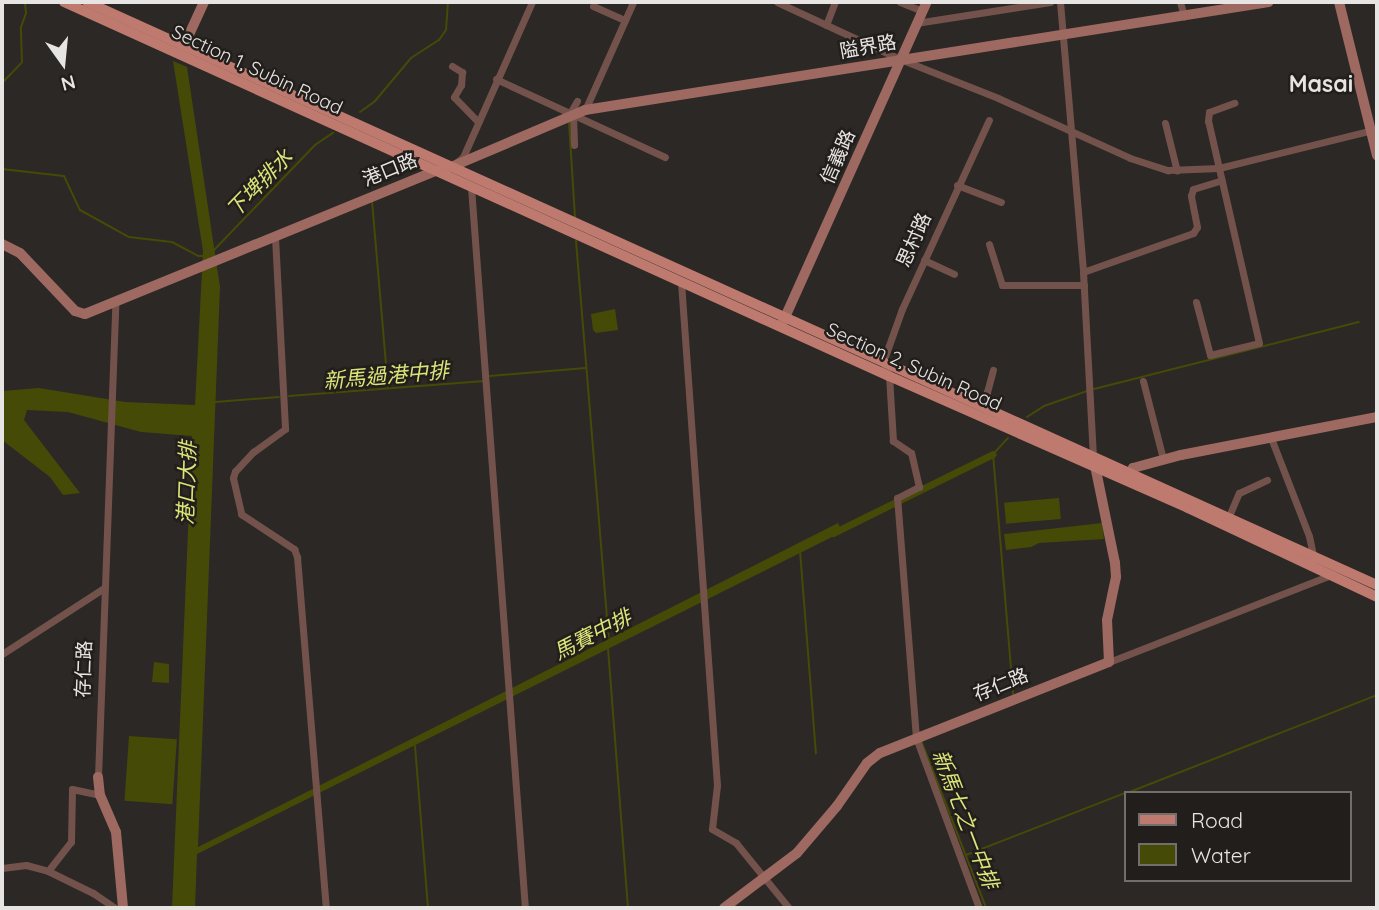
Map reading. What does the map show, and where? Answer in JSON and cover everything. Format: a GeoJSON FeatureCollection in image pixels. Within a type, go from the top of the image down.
{"type":"FeatureCollection","features":[{"type":"Feature","properties":{"kind":"main road","name":"Section 1, Subin Road"},"geometry":{"type":"LineString","coordinates":[[64,2],[182,49]]}},
{"type":"Feature","properties":{"kind":"main road","name":"Section 1, Subin Road"},"geometry":{"type":"LineString","coordinates":[[87,2],[435,171]]}},
{"type":"Feature","properties":{"kind":"main road","name":"Section 1, Subin Road"},"geometry":{"type":"LineString","coordinates":[[303,105],[451,167]]}},
{"type":"Feature","properties":{"kind":"main road","name":"Section 2, Subin Road"},"geometry":{"type":"LineString","coordinates":[[451,167],[783,322],[889,376],[1095,468],[1128,477],[1313,561],[1343,570],[1377,585]]}},
{"type":"Feature","properties":{"kind":"main road","name":"Section 2, Subin Road"},"geometry":{"type":"LineString","coordinates":[[435,171],[681,282],[884,362],[1093,454],[1128,477]]}},
{"type":"Feature","properties":{"kind":"main road","name":"Section 2, Subin Road"},"geometry":{"type":"LineString","coordinates":[[1190,504],[1229,516],[1313,561],[1330,575],[1377,597]]}},
{"type":"Feature","properties":{"kind":"street"},"geometry":{"type":"LineString","coordinates":[[182,49],[204,2]]}},
{"type":"Feature","properties":{"kind":"street"},"geometry":{"type":"LineString","coordinates":[[451,167],[463,158],[532,2]]}},
{"type":"Feature","properties":{"kind":"street"},"geometry":{"type":"LineString","coordinates":[[585,110],[633,2]]}},
{"type":"Feature","properties":{"kind":"street"},"geometry":{"type":"LineString","coordinates":[[778,2],[900,59],[1130,158],[1177,171],[1219,168],[1374,129]]}},
{"type":"Feature","properties":{"kind":"street"},"geometry":{"type":"LineString","coordinates":[[826,25],[835,2]]}},
{"type":"Feature","properties":{"kind":"street"},"geometry":{"type":"LineString","coordinates":[[900,2],[925,6]]}},
{"type":"Feature","properties":{"kind":"street"},"geometry":{"type":"LineString","coordinates":[[916,23],[1050,2]]}},
{"type":"Feature","properties":{"kind":"street"},"geometry":{"type":"LineString","coordinates":[[1060,2],[1084,285],[1093,454],[1115,563],[1116,577],[1107,620],[1109,662]]}},
{"type":"Feature","properties":{"kind":"street"},"geometry":{"type":"LineString","coordinates":[[1180,2],[1184,16]]}},
{"type":"Feature","properties":{"kind":"street","name":"隘界路"},"geometry":{"type":"LineString","coordinates":[[572,114],[900,59],[1269,2]]}},
{"type":"Feature","properties":{"kind":"street"},"geometry":{"type":"LineString","coordinates":[[1339,2],[1374,129],[1377,156]]}},
{"type":"Feature","properties":{"kind":"street"},"geometry":{"type":"LineString","coordinates":[[593,6],[625,20]]}},
{"type":"Feature","properties":{"kind":"street","name":"信義路"},"geometry":{"type":"LineString","coordinates":[[783,322],[925,6]]}},
{"type":"Feature","properties":{"kind":"street"},"geometry":{"type":"LineString","coordinates":[[453,66],[461,72],[461,85],[454,97],[478,122]]}},
{"type":"Feature","properties":{"kind":"street"},"geometry":{"type":"LineString","coordinates":[[496,79],[665,157]]}},
{"type":"Feature","properties":{"kind":"street"},"geometry":{"type":"LineString","coordinates":[[575,145],[572,114],[577,101]]}},
{"type":"Feature","properties":{"kind":"street"},"geometry":{"type":"LineString","coordinates":[[1196,302],[1210,355],[1259,343],[1208,121],[1209,112],[1234,103]]}},
{"type":"Feature","properties":{"kind":"street","name":"港口路"},"geometry":{"type":"LineString","coordinates":[[115,303],[435,171],[451,167],[572,114]]}},
{"type":"Feature","properties":{"kind":"street","name":"思村路"},"geometry":{"type":"LineString","coordinates":[[884,362],[924,260],[989,120]]}},
{"type":"Feature","properties":{"kind":"street"},"geometry":{"type":"LineString","coordinates":[[1166,123],[1177,171]]}},
{"type":"Feature","properties":{"kind":"street"},"geometry":{"type":"LineString","coordinates":[[1083,272],[1193,233],[1197,224],[1191,192],[1197,187],[1222,180]]}},
{"type":"Feature","properties":{"kind":"street"},"geometry":{"type":"LineString","coordinates":[[957,185],[1001,202]]}},
{"type":"Feature","properties":{"kind":"street"},"geometry":{"type":"LineString","coordinates":[[471,186],[525,908]]}},
{"type":"Feature","properties":{"kind":"street"},"geometry":{"type":"LineString","coordinates":[[275,237],[285,429],[253,452],[234,471],[233,478],[235,498],[241,514],[294,549],[297,556],[326,908]]}},
{"type":"Feature","properties":{"kind":"street"},"geometry":{"type":"LineString","coordinates":[[2,244],[20,253],[79,314],[115,303]]}},
{"type":"Feature","properties":{"kind":"street"},"geometry":{"type":"LineString","coordinates":[[989,244],[1002,285],[1084,285]]}},
{"type":"Feature","properties":{"kind":"street"},"geometry":{"type":"LineString","coordinates":[[924,260],[954,274]]}},
{"type":"Feature","properties":{"kind":"street"},"geometry":{"type":"LineString","coordinates":[[681,282],[717,785],[712,829],[736,843],[763,880],[789,908]]}},
{"type":"Feature","properties":{"kind":"street","name":"存仁路"},"geometry":{"type":"LineString","coordinates":[[115,303],[98,777],[100,795],[116,832],[123,908]]}},
{"type":"Feature","properties":{"kind":"street"},"geometry":{"type":"LineString","coordinates":[[884,362],[889,376],[893,441],[911,453],[919,487],[897,498],[916,738],[979,908]]}},
{"type":"Feature","properties":{"kind":"street"},"geometry":{"type":"LineString","coordinates":[[988,408],[987,392],[993,369]]}},
{"type":"Feature","properties":{"kind":"street"},"geometry":{"type":"LineString","coordinates":[[1143,381],[1163,460]]}},
{"type":"Feature","properties":{"kind":"street"},"geometry":{"type":"LineString","coordinates":[[1128,477],[1163,460],[1377,417]]}},
{"type":"Feature","properties":{"kind":"street"},"geometry":{"type":"LineString","coordinates":[[1271,438],[1313,561]]}},
{"type":"Feature","properties":{"kind":"street"},"geometry":{"type":"LineString","coordinates":[[1229,516],[1239,493],[1267,480]]}},
{"type":"Feature","properties":{"kind":"street","name":"存仁路"},"geometry":{"type":"LineString","coordinates":[[724,908],[797,853],[838,806],[867,764],[880,754],[1343,570]]}},
{"type":"Feature","properties":{"kind":"street"},"geometry":{"type":"LineString","coordinates":[[2,654],[104,588]]}},
{"type":"Feature","properties":{"kind":"street"},"geometry":{"type":"LineString","coordinates":[[48,870],[71,842],[72,789],[100,795]]}},
{"type":"Feature","properties":{"kind":"street"},"geometry":{"type":"LineString","coordinates":[[2,868],[26,865],[48,870],[93,893],[115,908]]}},
{"type":"Feature","properties":{"kind":"water"},"geometry":{"type":"Polygon","coordinates":[[[173,61],[187,67],[220,287],[198,847],[838,523],[842,532],[197,854],[195,908],[172,908],[192,436],[141,432],[68,412],[27,410],[24,420],[80,493],[63,495],[50,477],[2,440],[2,391],[39,388],[125,402],[195,405],[203,251],[173,61]]]}},
{"type":"Feature","properties":{"kind":"water"},"geometry":{"type":"Polygon","coordinates":[[[615,309],[618,330],[596,333],[593,330],[591,314],[615,309]]]}},
{"type":"Feature","properties":{"kind":"water"},"geometry":{"type":"Polygon","coordinates":[[[1059,498],[1061,519],[1006,524],[1004,503],[1059,498]]]}},
{"type":"Feature","properties":{"kind":"water"},"geometry":{"type":"Polygon","coordinates":[[[1102,523],[1104,539],[1039,543],[1031,547],[1006,550],[1004,534],[1102,523]]]}},
{"type":"Feature","properties":{"kind":"water"},"geometry":{"type":"Polygon","coordinates":[[[154,662],[169,664],[169,683],[152,682],[154,662]]]}},
{"type":"Feature","properties":{"kind":"water"},"geometry":{"type":"Polygon","coordinates":[[[129,736],[177,739],[172,804],[124,801],[129,736]]]}},
{"type":"Feature","properties":{"kind":"waterway","name":"下埤排水"},"geometry":{"type":"LineString","coordinates":[[360,112],[375,101],[411,58],[439,40],[446,30],[448,2]]}},
{"type":"Feature","properties":{"kind":"waterway"},"geometry":{"type":"LineString","coordinates":[[2,83],[22,62],[21,27],[26,13],[25,4]]}},
{"type":"Feature","properties":{"kind":"waterway"},"geometry":{"type":"LineString","coordinates":[[569,122],[575,218]]}},
{"type":"Feature","properties":{"kind":"waterway","name":"下埤排水"},"geometry":{"type":"LineString","coordinates":[[214,250],[315,145],[333,133]]}},
{"type":"Feature","properties":{"kind":"waterway"},"geometry":{"type":"LineString","coordinates":[[2,169],[64,176],[80,210],[129,237],[172,242],[203,256]]}},
{"type":"Feature","properties":{"kind":"waterway"},"geometry":{"type":"LineString","coordinates":[[372,201],[388,388]]}},
{"type":"Feature","properties":{"kind":"waterway"},"geometry":{"type":"LineString","coordinates":[[576,241],[609,640]]}},
{"type":"Feature","properties":{"kind":"waterway"},"geometry":{"type":"LineString","coordinates":[[1094,389],[1359,322]]}},
{"type":"Feature","properties":{"kind":"waterway","name":"新馬過港中排"},"geometry":{"type":"LineString","coordinates":[[490,376],[586,368]]}},
{"type":"Feature","properties":{"kind":"waterway","name":"新馬過港中排"},"geometry":{"type":"LineString","coordinates":[[289,396],[484,381]]}},
{"type":"Feature","properties":{"kind":"waterway"},"geometry":{"type":"LineString","coordinates":[[1027,417],[1044,406],[1087,391]]}},
{"type":"Feature","properties":{"kind":"waterway","name":"新馬過港中排"},"geometry":{"type":"LineString","coordinates":[[215,402],[279,397]]}},
{"type":"Feature","properties":{"kind":"waterway"},"geometry":{"type":"LineString","coordinates":[[1008,438],[993,454],[1013,694]]}},
{"type":"Feature","properties":{"kind":"waterway","name":"馬賽中排"},"geometry":{"type":"LineString","coordinates":[[833,533],[993,454]]}},
{"type":"Feature","properties":{"kind":"waterway"},"geometry":{"type":"LineString","coordinates":[[800,551],[816,753]]}},
{"type":"Feature","properties":{"kind":"waterway"},"geometry":{"type":"LineString","coordinates":[[608,648],[628,908]]}},
{"type":"Feature","properties":{"kind":"waterway"},"geometry":{"type":"LineString","coordinates":[[1132,791],[1377,695]]}},
{"type":"Feature","properties":{"kind":"waterway","name":"新馬七之一中排"},"geometry":{"type":"LineString","coordinates":[[921,740],[986,908]]}},
{"type":"Feature","properties":{"kind":"waterway"},"geometry":{"type":"LineString","coordinates":[[415,746],[428,908]]}},
{"type":"Feature","properties":{"kind":"waterway"},"geometry":{"type":"LineString","coordinates":[[966,855],[1124,793]]}},
{"type":"Feature","properties":{"kind":"district","name":"Masai"},"geometry":{"type":"Point","coordinates":[1321,84]}},
{"type":"Feature","properties":{"kind":"water label","name":"港口大排"},"geometry":{"type":"Point","coordinates":[186,483]}}]}
